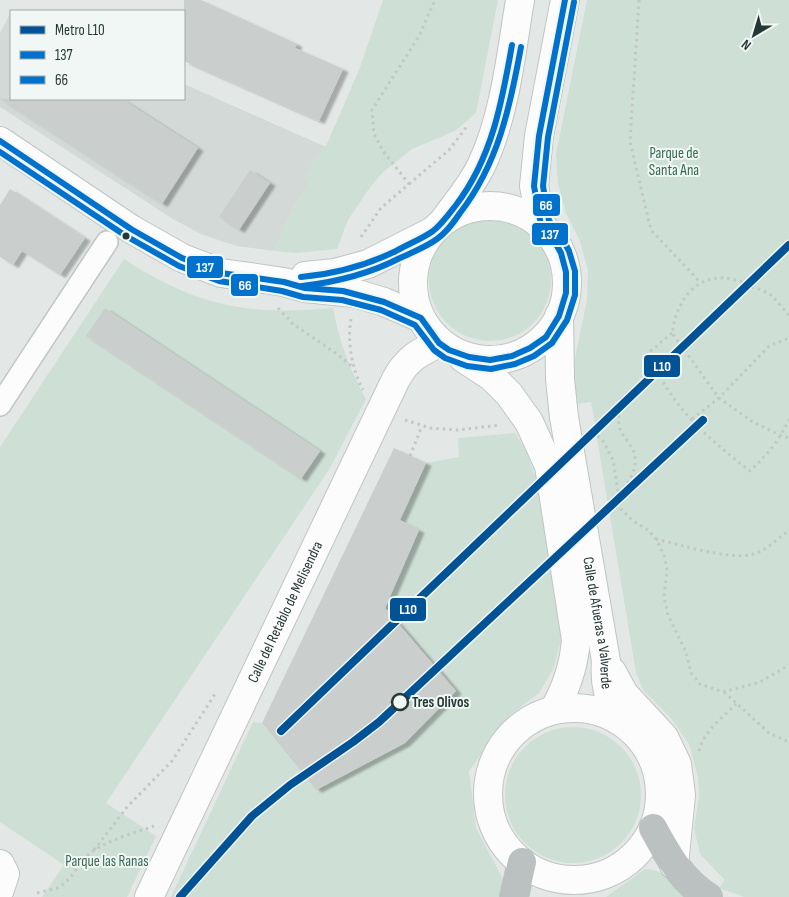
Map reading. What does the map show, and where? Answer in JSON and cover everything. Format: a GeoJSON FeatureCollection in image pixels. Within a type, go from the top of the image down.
{"type":"FeatureCollection","features":[{"type":"Feature","properties":{"kind":"highway"},"geometry":{"type":"LineString","coordinates":[[653,828],[674,865],[699,892],[708,897]]}},
{"type":"Feature","properties":{"kind":"highway"},"geometry":{"type":"LineString","coordinates":[[514,897],[526,866]]}},
{"type":"Feature","properties":{"kind":"street"},"geometry":{"type":"LineString","coordinates":[[281,294],[294,277],[335,274],[368,264],[439,225],[462,209],[482,206],[518,211],[531,217],[552,237],[561,253],[566,272],[566,293],[559,316],[546,337],[530,348],[512,356],[490,360],[469,358],[444,346],[421,318],[412,287],[414,267],[421,248],[439,225],[467,190],[481,166],[489,146],[498,120],[520,0]]}},
{"type":"Feature","properties":{"kind":"street"},"geometry":{"type":"LineString","coordinates":[[541,225],[534,186],[539,136],[565,0]]}},
{"type":"Feature","properties":{"kind":"street"},"geometry":{"type":"LineString","coordinates":[[1,143],[131,229],[182,258],[281,294],[305,288],[354,293],[384,302],[421,318]]}},
{"type":"Feature","properties":{"kind":"street"},"geometry":{"type":"LineString","coordinates":[[0,405],[107,242]]}},
{"type":"Feature","properties":{"kind":"street","name":"Calle de Afueras a Valverde"},"geometry":{"type":"LineString","coordinates":[[559,316],[560,379],[564,417],[606,661],[605,679],[609,697],[618,720]]}},
{"type":"Feature","properties":{"kind":"street","name":"Calle de Afueras a Valverde"},"geometry":{"type":"LineString","coordinates":[[444,346],[492,378],[509,394],[529,422],[549,466],[576,640],[571,674],[554,710]]}},
{"type":"Feature","properties":{"kind":"street","name":"Calle del Retablo de Melisendra"},"geometry":{"type":"LineString","coordinates":[[149,897],[396,379],[407,361],[414,356],[444,346]]}},
{"type":"Feature","properties":{"kind":"street"},"geometry":{"type":"LineString","coordinates":[[606,661],[624,694],[664,737],[677,764],[682,795],[674,865]]}},
{"type":"Feature","properties":{"kind":"street"},"geometry":{"type":"LineString","coordinates":[[526,866],[558,879],[577,880],[598,886],[631,859],[644,845],[653,828],[659,808],[660,795],[656,768],[648,749],[635,733],[618,720],[598,711],[576,708],[554,710],[531,719],[512,734],[498,753],[490,776],[488,800],[493,824],[505,845],[526,866],[549,897]]}},
{"type":"Feature","properties":{"kind":"street"},"geometry":{"type":"LineString","coordinates":[[0,864],[5,874],[0,889]]}},
{"type":"Feature","properties":{"kind":"path"},"geometry":{"type":"LineString","coordinates":[[409,184],[383,151],[374,134],[372,110],[419,36],[435,0]]}},
{"type":"Feature","properties":{"kind":"path"},"geometry":{"type":"LineString","coordinates":[[639,0],[630,142],[651,230],[700,282]]}},
{"type":"Feature","properties":{"kind":"path"},"geometry":{"type":"LineString","coordinates":[[358,244],[381,208],[449,150],[472,119]]}},
{"type":"Feature","properties":{"kind":"path"},"geometry":{"type":"LineString","coordinates":[[789,315],[770,295],[743,281],[722,277],[700,282],[683,300],[675,316],[672,333],[647,354],[669,392],[719,448],[750,471],[782,436],[789,419]]}},
{"type":"Feature","properties":{"kind":"path"},"geometry":{"type":"LineString","coordinates":[[281,294],[293,324],[354,368]]}},
{"type":"Feature","properties":{"kind":"path"},"geometry":{"type":"LineString","coordinates":[[352,315],[350,328],[354,368],[367,397]]}},
{"type":"Feature","properties":{"kind":"path"},"geometry":{"type":"LineString","coordinates":[[672,333],[719,398],[753,422],[789,438]]}},
{"type":"Feature","properties":{"kind":"path"},"geometry":{"type":"LineString","coordinates":[[692,418],[719,398],[769,346],[789,338]]}},
{"type":"Feature","properties":{"kind":"path"},"geometry":{"type":"LineString","coordinates":[[618,494],[627,485],[636,459],[619,425],[620,400],[635,387]]}},
{"type":"Feature","properties":{"kind":"path"},"geometry":{"type":"LineString","coordinates":[[402,419],[430,428],[458,430],[503,425]]}},
{"type":"Feature","properties":{"kind":"path"},"geometry":{"type":"LineString","coordinates":[[410,456],[422,426]]}},
{"type":"Feature","properties":{"kind":"path"},"geometry":{"type":"LineString","coordinates":[[589,427],[603,441],[613,460],[621,509],[633,521],[648,530],[656,539],[664,555],[667,570],[664,597],[668,615],[686,652],[691,673],[700,684],[723,692],[769,733],[789,742]]}},
{"type":"Feature","properties":{"kind":"path"},"geometry":{"type":"LineString","coordinates":[[656,539],[727,554],[750,556],[767,548],[789,531]]}},
{"type":"Feature","properties":{"kind":"path"},"geometry":{"type":"LineString","coordinates":[[723,692],[760,682],[789,665]]}},
{"type":"Feature","properties":{"kind":"path"},"geometry":{"type":"LineString","coordinates":[[38,893],[57,888],[68,880],[83,859],[94,850],[127,807],[172,761],[220,687]]}},
{"type":"Feature","properties":{"kind":"path"},"geometry":{"type":"LineString","coordinates":[[697,760],[701,743],[709,730],[736,704]]}},
{"type":"Feature","properties":{"kind":"path"},"geometry":{"type":"LineString","coordinates":[[94,850],[119,838],[161,824]]}},
{"type":"Feature","properties":{"kind":"shaded area"},"geometry":{"type":"Polygon","coordinates":[[[10,14],[10,100],[185,100],[185,84],[326,147],[304,177],[309,182],[291,212],[274,251],[237,246],[203,235],[173,219],[0,107],[0,33],[10,14]]]}},
{"type":"Feature","properties":{"kind":"green space"},"geometry":{"type":"Polygon","coordinates":[[[383,0],[498,0],[476,113],[455,131],[412,149],[381,174],[348,220],[337,249],[297,253],[274,251],[291,212],[309,182],[303,177],[323,146],[326,146],[359,70],[383,0]]]}},
{"type":"Feature","properties":{"kind":"green space","name":"Parque de Santa Ana"},"geometry":{"type":"Polygon","coordinates":[[[587,0],[789,0],[789,897],[744,897],[719,888],[725,880],[700,854],[694,828],[699,796],[698,777],[689,744],[670,717],[644,691],[636,673],[591,402],[577,404],[573,367],[587,300],[588,271],[580,241],[566,213],[558,184],[556,154],[587,0]]]}},
{"type":"Feature","properties":{"kind":"green space"},"geometry":{"type":"Polygon","coordinates":[[[490,219],[502,220],[513,224],[524,229],[533,237],[541,246],[546,257],[550,268],[550,292],[546,303],[541,314],[533,323],[524,331],[513,336],[502,340],[490,341],[478,340],[467,336],[456,331],[447,323],[439,314],[434,303],[430,292],[429,280],[430,268],[434,257],[439,246],[447,237],[456,229],[467,224],[478,220],[490,219]]]}},
{"type":"Feature","properties":{"kind":"green space","name":"Parque las Ranas"},"geometry":{"type":"Polygon","coordinates":[[[124,259],[175,288],[224,304],[275,310],[333,308],[338,332],[346,355],[366,399],[330,468],[106,803],[156,836],[127,897],[42,897],[64,865],[0,822],[0,447],[124,259]]]}},
{"type":"Feature","properties":{"kind":"green space"},"geometry":{"type":"Polygon","coordinates":[[[515,433],[527,453],[537,482],[562,637],[553,670],[539,693],[510,715],[469,771],[476,828],[504,881],[502,897],[171,897],[253,722],[262,723],[316,790],[405,743],[385,608],[419,530],[400,520],[426,463],[459,457],[458,438],[515,433]]]}},
{"type":"Feature","properties":{"kind":"green space"},"geometry":{"type":"Polygon","coordinates":[[[573,727],[599,732],[621,747],[636,769],[641,795],[636,821],[621,843],[599,858],[573,863],[547,858],[525,843],[510,821],[505,795],[510,769],[525,747],[547,732],[573,727]]]}},
{"type":"Feature","properties":{"kind":"green space"},"geometry":{"type":"Polygon","coordinates":[[[645,869],[658,871],[663,874],[684,897],[606,897],[645,869]]]}},
{"type":"Feature","properties":{"kind":"building"},"geometry":{"type":"Polygon","coordinates":[[[184,0],[201,0],[297,44],[295,48],[343,69],[319,121],[185,61],[184,0]]]}},
{"type":"Feature","properties":{"kind":"building"},"geometry":{"type":"Polygon","coordinates":[[[0,99],[124,100],[198,148],[162,204],[0,99]]]}},
{"type":"Feature","properties":{"kind":"building"},"geometry":{"type":"Polygon","coordinates":[[[250,170],[270,183],[239,230],[219,217],[250,170]]]}},
{"type":"Feature","properties":{"kind":"building"},"geometry":{"type":"Polygon","coordinates":[[[10,189],[85,238],[60,275],[22,251],[13,265],[0,257],[0,205],[10,189]]]}},
{"type":"Feature","properties":{"kind":"building"},"geometry":{"type":"Polygon","coordinates":[[[105,308],[320,451],[301,479],[86,336],[105,308]]]}},
{"type":"Feature","properties":{"kind":"building","name":"Tres Olivos"},"geometry":{"type":"Polygon","coordinates":[[[394,448],[426,463],[400,520],[419,530],[385,608],[456,691],[405,743],[316,790],[262,723],[394,448]]]}},
{"type":"Feature","properties":{"kind":"metro line","name":"L10"},"geometry":{"type":"LineString","coordinates":[[281,731],[789,245]]}},
{"type":"Feature","properties":{"kind":"metro line","name":"L10"},"geometry":{"type":"LineString","coordinates":[[180,897],[252,816],[290,785],[379,722],[703,420]]}},
{"type":"Feature","properties":{"kind":"transit line","name":"137"},"geometry":{"type":"LineString","coordinates":[[0,141],[131,229],[182,258],[221,273],[284,282],[305,288],[343,291],[384,302],[421,318],[439,343],[449,350],[469,357],[490,360],[512,356],[530,348],[546,337],[559,316],[566,293],[566,272],[561,253],[552,237],[541,225],[534,186],[539,136],[565,0]]}},
{"type":"Feature","properties":{"kind":"transit line","name":"66"},"geometry":{"type":"LineString","coordinates":[[0,152],[126,236],[179,266],[219,281],[282,291],[303,297],[342,300],[381,310],[415,325],[434,350],[445,358],[467,366],[491,369],[515,364],[534,356],[552,343],[567,320],[575,295],[575,271],[569,251],[559,232],[549,221],[543,186],[548,137],[574,2]]}},
{"type":"Feature","properties":{"kind":"transit line","name":"137"},"geometry":{"type":"LineString","coordinates":[[301,277],[326,274],[373,261],[424,237],[442,222],[468,187],[487,149],[494,129],[512,45]]}},
{"type":"Feature","properties":{"kind":"transit line","name":"66"},"geometry":{"type":"LineString","coordinates":[[302,286],[340,280],[377,269],[428,244],[447,230],[473,194],[493,155],[507,113],[521,47]]}},
{"type":"Feature","properties":{"kind":"place","name":"Tres Olivos"},"geometry":{"type":"Point","coordinates":[400,702]}}]}
